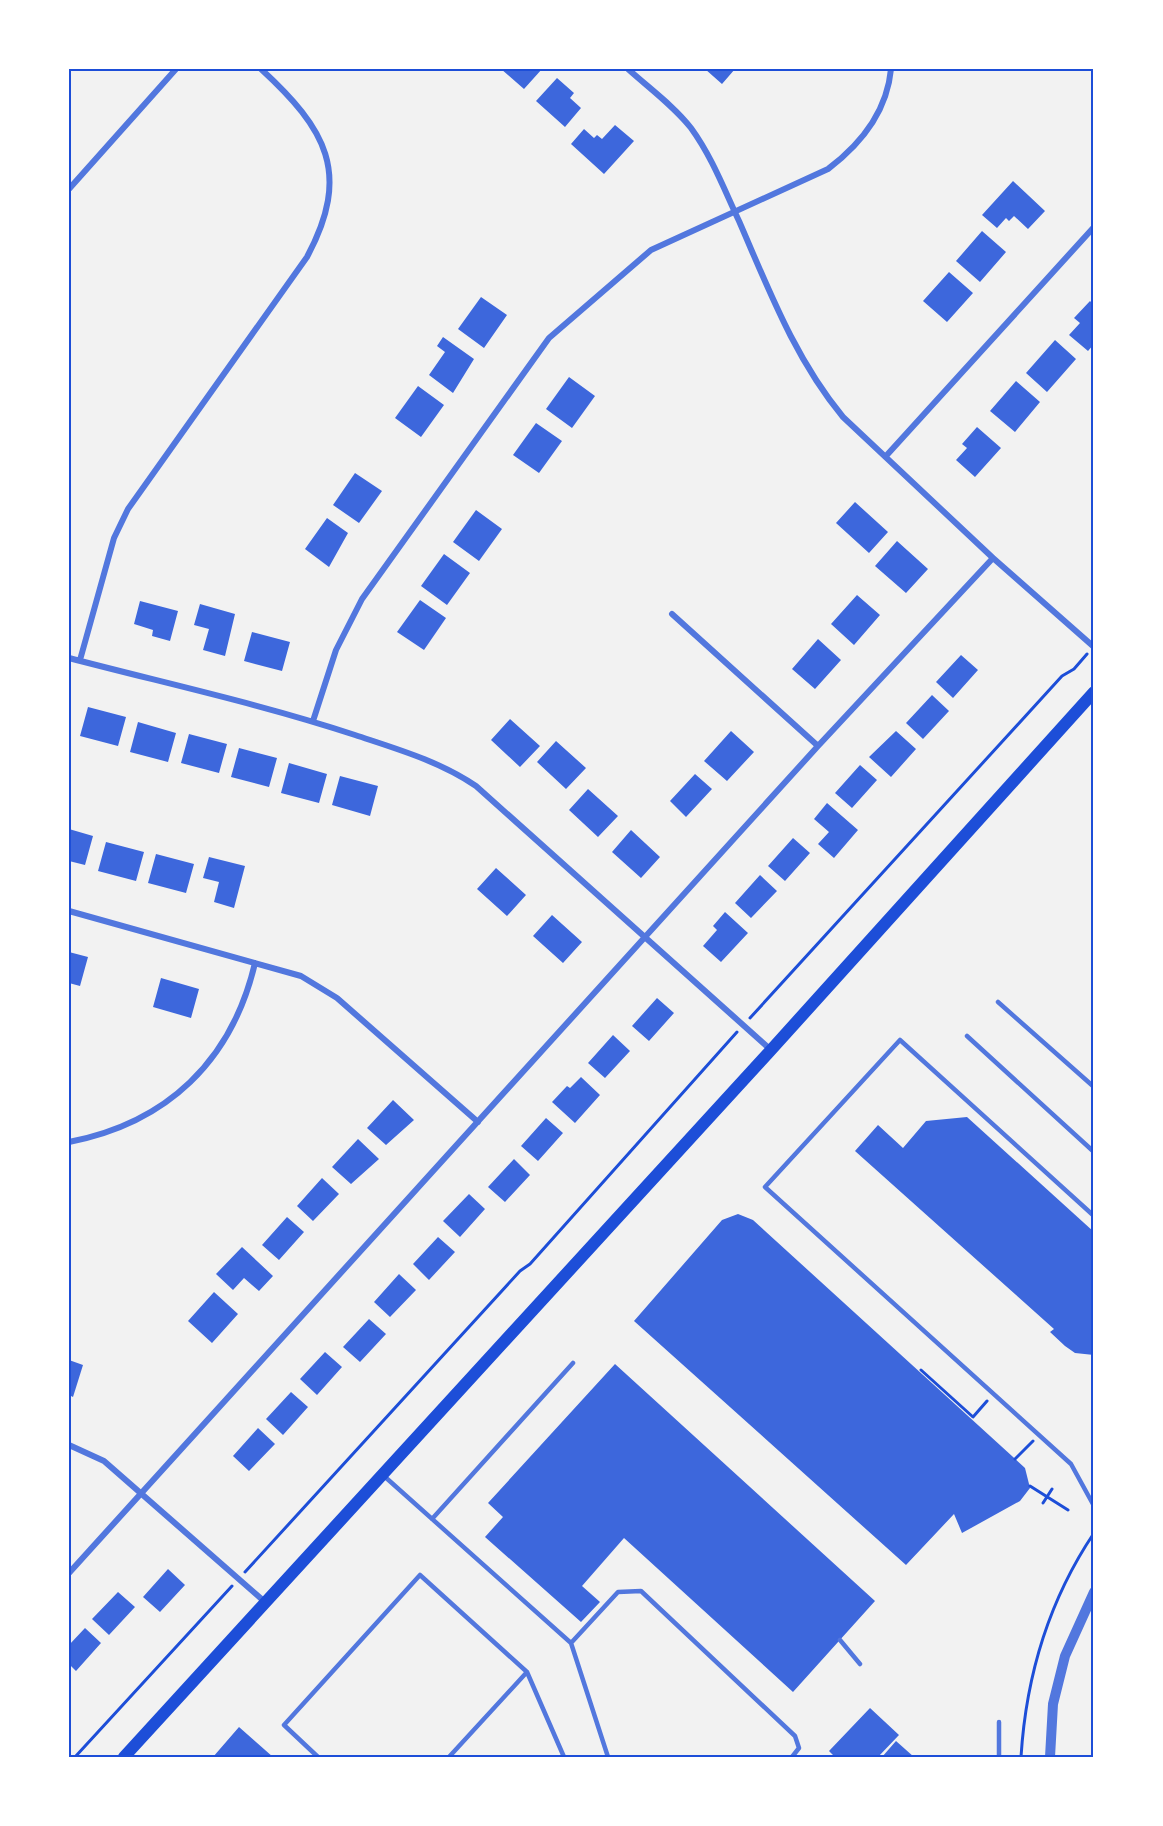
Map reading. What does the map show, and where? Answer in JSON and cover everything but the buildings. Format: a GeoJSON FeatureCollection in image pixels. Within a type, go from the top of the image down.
{"type":"FeatureCollection","features":[{"type":"Feature","properties":{"kind":"main road"},"geometry":{"type":"LineString","coordinates":[[124,1757],[771,1050],[1094,692]]}},
{"type":"Feature","properties":{"kind":"street"},"geometry":{"type":"LineString","coordinates":[[69,189],[176,69]]}},
{"type":"Feature","properties":{"kind":"street"},"geometry":{"type":"LineString","coordinates":[[80,660],[114,538],[128,509],[307,257],[318,236],[327,210],[329,170],[324,148],[299,106],[261,69]]}},
{"type":"Feature","properties":{"kind":"street"},"geometry":{"type":"LineString","coordinates":[[628,69],[690,126],[725,186],[734,211],[802,360],[843,417],[993,558],[1093,646]]}},
{"type":"Feature","properties":{"kind":"street"},"geometry":{"type":"LineString","coordinates":[[313,721],[336,650],[362,599],[549,338],[651,250],[828,169],[854,149],[883,103],[891,69]]}},
{"type":"Feature","properties":{"kind":"street"},"geometry":{"type":"LineString","coordinates":[[886,456],[1094,227]]}},
{"type":"Feature","properties":{"kind":"street"},"geometry":{"type":"LineString","coordinates":[[69,1573],[818,746],[993,558]]}},
{"type":"Feature","properties":{"kind":"street"},"geometry":{"type":"LineString","coordinates":[[672,614],[818,746]]}},
{"type":"Feature","properties":{"kind":"street"},"geometry":{"type":"LineString","coordinates":[[69,657],[313,721],[443,766],[477,786],[771,1050]]}},
{"type":"Feature","properties":{"kind":"street"},"geometry":{"type":"LineString","coordinates":[[69,911],[301,976],[337,998],[478,1122]]}},
{"type":"Feature","properties":{"kind":"street"},"geometry":{"type":"LineString","coordinates":[[69,1142],[124,1127],[147,1115],[193,1081],[213,1058],[240,1013],[255,963]]}},
{"type":"Feature","properties":{"kind":"street"},"geometry":{"type":"LineString","coordinates":[[69,1445],[104,1461],[265,1602]]}},
{"type":"Feature","properties":{"kind":"street"},"geometry":{"type":"LineString","coordinates":[[1050,1757],[1053,1704],[1062,1666],[1094,1592]]}},
{"type":"Feature","properties":{"kind":"lane"},"geometry":{"type":"LineString","coordinates":[[998,1002],[1094,1087]]}},
{"type":"Feature","properties":{"kind":"lane"},"geometry":{"type":"LineString","coordinates":[[967,1036],[1093,1149]]}},
{"type":"Feature","properties":{"kind":"lane"},"geometry":{"type":"LineString","coordinates":[[1094,1216],[900,1040],[765,1186],[1071,1464],[1094,1506]]}},
{"type":"Feature","properties":{"kind":"lane"},"geometry":{"type":"LineString","coordinates":[[432,1518],[573,1363]]}},
{"type":"Feature","properties":{"kind":"lane"},"geometry":{"type":"LineString","coordinates":[[382,1474],[571,1643],[608,1757]]}},
{"type":"Feature","properties":{"kind":"lane"},"geometry":{"type":"LineString","coordinates":[[318,1757],[284,1725],[420,1575],[527,1672],[564,1757]]}},
{"type":"Feature","properties":{"kind":"lane"},"geometry":{"type":"LineString","coordinates":[[571,1643],[618,1592],[641,1591],[795,1736],[800,1748],[792,1757]]}},
{"type":"Feature","properties":{"kind":"lane"},"geometry":{"type":"LineString","coordinates":[[840,1640],[860,1664]]}},
{"type":"Feature","properties":{"kind":"lane"},"geometry":{"type":"LineString","coordinates":[[449,1757],[527,1672]]}},
{"type":"Feature","properties":{"kind":"lane"},"geometry":{"type":"LineString","coordinates":[[999,1722],[999,1757]]}},
{"type":"Feature","properties":{"kind":"path"},"geometry":{"type":"LineString","coordinates":[[75,1757],[520,1271],[530,1264],[1062,676],[1074,669],[1093,646]]}},
{"type":"Feature","properties":{"kind":"path"},"geometry":{"type":"LineString","coordinates":[[921,1370],[973,1417],[993,1394]]}},
{"type":"Feature","properties":{"kind":"path"},"geometry":{"type":"LineString","coordinates":[[1015,1459],[1039,1435]]}},
{"type":"Feature","properties":{"kind":"path"},"geometry":{"type":"LineString","coordinates":[[1030,1486],[1068,1509]]}},
{"type":"Feature","properties":{"kind":"path"},"geometry":{"type":"LineString","coordinates":[[1043,1503],[1052,1489]]}},
{"type":"Feature","properties":{"kind":"path"},"geometry":{"type":"LineString","coordinates":[[1021,1757],[1028,1697],[1042,1639],[1075,1563],[1094,1533]]}}]}
